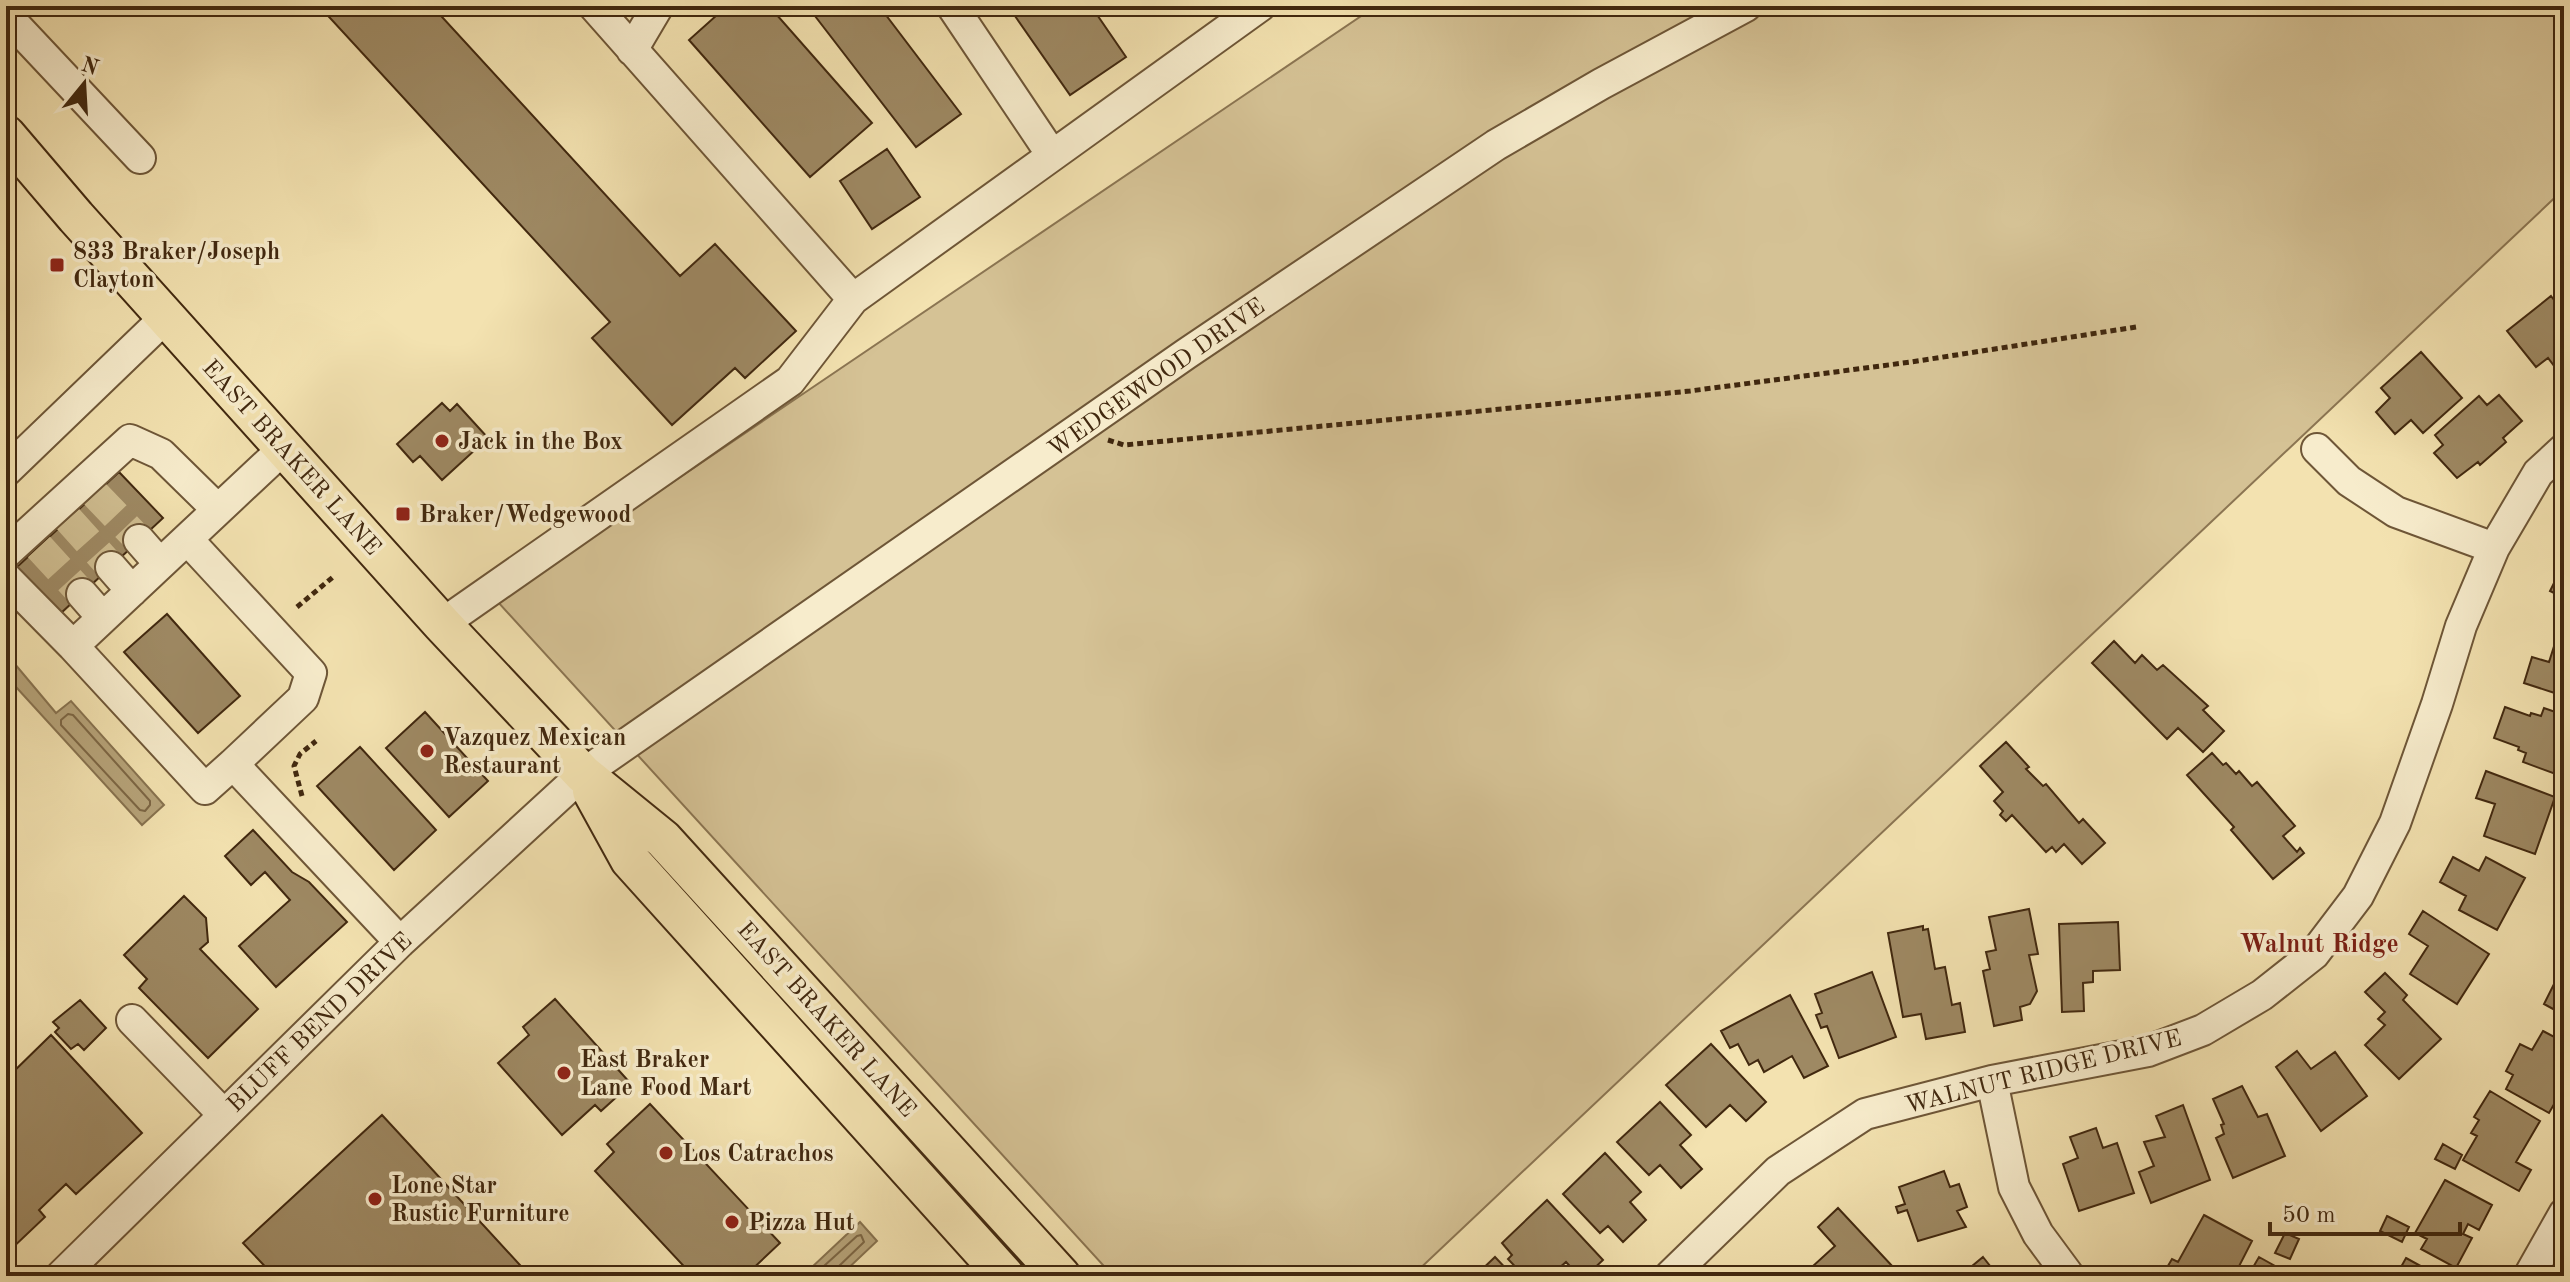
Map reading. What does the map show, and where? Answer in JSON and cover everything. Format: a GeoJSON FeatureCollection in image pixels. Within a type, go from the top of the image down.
{"type":"FeatureCollection","features":[{"type":"Feature","properties":{"kind":"main road","name":"EAST BRAKER LANE"},"geometry":{"type":"LineString","coordinates":[[6,135],[442,624],[583,774],[663,839],[1061,1276]]}},
{"type":"Feature","properties":{"kind":"main road","name":"EAST BRAKER LANE"},"geometry":{"type":"LineString","coordinates":[[583,774],[630,860],[1005,1276]]}},
{"type":"Feature","properties":{"kind":"street"},"geometry":{"type":"LineString","coordinates":[[594,6],[853,299]]}},
{"type":"Feature","properties":{"kind":"street"},"geometry":{"type":"LineString","coordinates":[[632,50],[658,6]]}},
{"type":"Feature","properties":{"kind":"street"},"geometry":{"type":"LineString","coordinates":[[952,6],[1052,155]]}},
{"type":"Feature","properties":{"kind":"street","name":"WEDGEWOOD DRIVE"},"geometry":{"type":"LineString","coordinates":[[583,774],[1186,354],[1496,145],[1746,6]]}},
{"type":"Feature","properties":{"kind":"street"},"geometry":{"type":"LineString","coordinates":[[442,624],[790,381],[853,299],[1052,155],[1241,11]]}},
{"type":"Feature","properties":{"kind":"street"},"geometry":{"type":"LineString","coordinates":[[14,25],[140,158]]}},
{"type":"Feature","properties":{"kind":"street"},"geometry":{"type":"LineString","coordinates":[[6,471],[166,317]]}},
{"type":"Feature","properties":{"kind":"street"},"geometry":{"type":"LineString","coordinates":[[24,544],[89,488],[130,440],[161,454],[218,510]]}},
{"type":"Feature","properties":{"kind":"street"},"geometry":{"type":"LineString","coordinates":[[73,646],[283,449]]}},
{"type":"Feature","properties":{"kind":"street"},"geometry":{"type":"LineString","coordinates":[[2317,449],[2349,481],[2396,512],[2494,548]]}},
{"type":"Feature","properties":{"kind":"street","name":"WALNUT RIDGE DRIVE"},"geometry":{"type":"LineString","coordinates":[[1670,1276],[1778,1171],[1865,1114],[1992,1081],[2148,1051],[2203,1030],[2262,995],[2314,954],[2358,896],[2395,823],[2461,626],[2494,548],[2538,473],[2564,449]]}},
{"type":"Feature","properties":{"kind":"street"},"geometry":{"type":"LineString","coordinates":[[6,578],[205,789],[303,698],[311,673],[187,539]]}},
{"type":"Feature","properties":{"kind":"street"},"geometry":{"type":"LineString","coordinates":[[139,540],[160,564]]}},
{"type":"Feature","properties":{"kind":"street"},"geometry":{"type":"LineString","coordinates":[[111,567],[132,591]]}},
{"type":"Feature","properties":{"kind":"street"},"geometry":{"type":"LineString","coordinates":[[82,594],[103,618]]}},
{"type":"Feature","properties":{"kind":"street"},"geometry":{"type":"LineString","coordinates":[[233,764],[400,942]]}},
{"type":"Feature","properties":{"kind":"street","name":"BLUFF BEND DRIVE"},"geometry":{"type":"LineString","coordinates":[[61,1276],[400,942],[583,774]]}},
{"type":"Feature","properties":{"kind":"street"},"geometry":{"type":"LineString","coordinates":[[132,1020],[224,1115]]}},
{"type":"Feature","properties":{"kind":"street"},"geometry":{"type":"LineString","coordinates":[[1992,1081],[2014,1187],[2038,1234],[2069,1276]]}},
{"type":"Feature","properties":{"kind":"street"},"geometry":{"type":"LineString","coordinates":[[2529,1276],[2564,1214]]}},
{"type":"Feature","properties":{"kind":"path"},"geometry":{"type":"LineString","coordinates":[[1081,430],[1124,445],[1674,393],[1911,362],[2136,327]]}},
{"type":"Feature","properties":{"kind":"path"},"geometry":{"type":"LineString","coordinates":[[297,607],[333,577]]}},
{"type":"Feature","properties":{"kind":"path"},"geometry":{"type":"LineString","coordinates":[[287,747],[298,758]]}},
{"type":"Feature","properties":{"kind":"shaded area"},"geometry":{"type":"Polygon","coordinates":[[[1376,6],[2564,6],[2564,189],[1412,1276],[1113,1276],[497,601],[1376,6]]]}},
{"type":"Feature","properties":{"kind":"water"},"geometry":{"type":"Polygon","coordinates":[[[6,641],[11,646],[14,663],[56,713],[71,701],[164,805],[142,825],[6,676],[6,641]]]}},
{"type":"Feature","properties":{"kind":"water"},"geometry":{"type":"Polygon","coordinates":[[[860,1222],[877,1241],[840,1276],[819,1276],[811,1268],[860,1222]]]}},
{"type":"Feature","properties":{"kind":"building"},"geometry":{"type":"Polygon","coordinates":[[[319,6],[432,6],[680,276],[715,244],[796,331],[745,378],[735,368],[672,425],[592,338],[610,322],[319,6]]]}},
{"type":"Feature","properties":{"kind":"building"},"geometry":{"type":"Polygon","coordinates":[[[727,6],[769,6],[872,123],[810,177],[689,40],[727,6]]]}},
{"type":"Feature","properties":{"kind":"building"},"geometry":{"type":"Polygon","coordinates":[[[828,6],[879,6],[961,114],[916,147],[815,16],[828,6]]]}},
{"type":"Feature","properties":{"kind":"building"},"geometry":{"type":"Polygon","coordinates":[[[1008,6],[1091,6],[1126,57],[1070,95],[1008,6]]]}},
{"type":"Feature","properties":{"kind":"building"},"geometry":{"type":"Polygon","coordinates":[[[887,149],[920,197],[872,229],[840,181],[887,149]]]}},
{"type":"Feature","properties":{"kind":"building"},"geometry":{"type":"Polygon","coordinates":[[[2551,296],[2564,313],[2564,379],[2548,358],[2536,367],[2507,331],[2551,296]]]}},
{"type":"Feature","properties":{"kind":"building"},"geometry":{"type":"Polygon","coordinates":[[[2421,352],[2462,398],[2423,433],[2411,420],[2395,434],[2376,412],[2390,398],[2381,388],[2421,352]]]}},
{"type":"Feature","properties":{"kind":"building"},"geometry":{"type":"Polygon","coordinates":[[[2499,395],[2522,421],[2503,438],[2506,442],[2480,465],[2478,462],[2457,478],[2434,453],[2443,445],[2435,435],[2479,396],[2487,405],[2499,395]]]}},
{"type":"Feature","properties":{"kind":"building","name":"Jack in the Box"},"geometry":{"type":"Polygon","coordinates":[[[442,403],[450,411],[457,404],[488,438],[442,480],[420,456],[413,462],[397,444],[442,403]]]}},
{"type":"Feature","properties":{"kind":"building"},"geometry":{"type":"Polygon","coordinates":[[[119,472],[163,518],[60,614],[16,568],[119,472]]]}},
{"type":"Feature","properties":{"kind":"building"},"geometry":{"type":"Polygon","coordinates":[[[2564,563],[2564,598],[2550,591],[2564,563]]]}},
{"type":"Feature","properties":{"kind":"building"},"geometry":{"type":"Polygon","coordinates":[[[167,614],[240,696],[198,733],[124,652],[167,614]]]}},
{"type":"Feature","properties":{"kind":"building"},"geometry":{"type":"Polygon","coordinates":[[[2563,632],[2564,696],[2524,683],[2532,657],[2549,662],[2557,637],[2561,639],[2563,632]]]}},
{"type":"Feature","properties":{"kind":"building"},"geometry":{"type":"Polygon","coordinates":[[[2114,641],[2135,663],[2142,655],[2157,670],[2163,665],[2208,706],[2203,710],[2224,731],[2203,752],[2178,728],[2167,739],[2092,663],[2114,641]]]}},
{"type":"Feature","properties":{"kind":"building"},"geometry":{"type":"Polygon","coordinates":[[[2505,707],[2530,716],[2531,713],[2541,716],[2544,708],[2564,715],[2564,777],[2523,762],[2526,753],[2518,750],[2519,747],[2494,738],[2505,707]]]}},
{"type":"Feature","properties":{"kind":"building"},"geometry":{"type":"Polygon","coordinates":[[[425,712],[488,781],[449,817],[386,748],[425,712]]]}},
{"type":"Feature","properties":{"kind":"building"},"geometry":{"type":"Polygon","coordinates":[[[2006,742],[2029,767],[2026,769],[2043,786],[2046,784],[2079,823],[2083,819],[2105,843],[2082,864],[2064,844],[2056,852],[2052,847],[2046,852],[2012,815],[2006,821],[2000,815],[2003,811],[1994,801],[2003,792],[1980,766],[2006,742]]]}},
{"type":"Feature","properties":{"kind":"building"},"geometry":{"type":"Polygon","coordinates":[[[360,747],[436,830],[394,870],[317,786],[360,747]]]}},
{"type":"Feature","properties":{"kind":"building"},"geometry":{"type":"Polygon","coordinates":[[[2212,753],[2236,774],[2239,771],[2252,786],[2257,782],[2295,826],[2283,836],[2297,852],[2300,848],[2304,853],[2273,879],[2231,830],[2234,827],[2187,775],[2212,753]]]}},
{"type":"Feature","properties":{"kind":"building"},"geometry":{"type":"Polygon","coordinates":[[[2486,771],[2555,797],[2535,854],[2484,836],[2495,804],[2476,798],[2486,771]]]}},
{"type":"Feature","properties":{"kind":"building"},"geometry":{"type":"Polygon","coordinates":[[[253,830],[292,872],[309,882],[347,922],[276,987],[239,946],[290,900],[265,872],[251,885],[225,856],[253,830]]]}},
{"type":"Feature","properties":{"kind":"building"},"geometry":{"type":"Polygon","coordinates":[[[2453,857],[2479,871],[2486,857],[2525,878],[2497,930],[2459,910],[2466,896],[2440,882],[2453,857]]]}},
{"type":"Feature","properties":{"kind":"building"},"geometry":{"type":"Polygon","coordinates":[[[184,896],[206,918],[208,942],[200,949],[258,1009],[208,1058],[139,988],[147,979],[124,955],[184,896]]]}},
{"type":"Feature","properties":{"kind":"building"},"geometry":{"type":"Polygon","coordinates":[[[2029,909],[2038,954],[2029,955],[2037,991],[2030,1004],[2020,1007],[2022,1020],[1994,1026],[1983,971],[1990,969],[1986,952],[1996,950],[1989,917],[2029,909]]]}},
{"type":"Feature","properties":{"kind":"building"},"geometry":{"type":"Polygon","coordinates":[[[2423,911],[2489,954],[2457,1004],[2410,974],[2428,946],[2409,934],[2423,911]]]}},
{"type":"Feature","properties":{"kind":"building"},"geometry":{"type":"Polygon","coordinates":[[[2118,922],[2120,970],[2093,971],[2093,982],[2083,983],[2084,1011],[2062,1012],[2059,924],[2118,922]]]}},
{"type":"Feature","properties":{"kind":"building"},"geometry":{"type":"Polygon","coordinates":[[[1923,926],[1923,930],[1928,929],[1935,969],[1945,967],[1952,1005],[1960,1003],[1965,1032],[1926,1039],[1921,1014],[1903,1017],[1888,933],[1923,926]]]}},
{"type":"Feature","properties":{"kind":"building"},"geometry":{"type":"Polygon","coordinates":[[[1872,972],[1896,1037],[1839,1058],[1827,1026],[1821,1028],[1816,1015],[1822,1013],[1815,994],[1872,972]]]}},
{"type":"Feature","properties":{"kind":"building"},"geometry":{"type":"Polygon","coordinates":[[[2385,973],[2407,995],[2403,1000],[2441,1039],[2399,1079],[2365,1045],[2385,1025],[2378,1019],[2385,1012],[2365,992],[2385,973]]]}},
{"type":"Feature","properties":{"kind":"building"},"geometry":{"type":"Polygon","coordinates":[[[2556,980],[2564,984],[2564,1015],[2544,1004],[2556,980]]]}},
{"type":"Feature","properties":{"kind":"building"},"geometry":{"type":"Polygon","coordinates":[[[1790,995],[1828,1066],[1804,1078],[1792,1056],[1764,1072],[1758,1060],[1749,1065],[1738,1044],[1730,1048],[1721,1031],[1790,995]]]}},
{"type":"Feature","properties":{"kind":"building","name":"East Braker Lane Food Mart"},"geometry":{"type":"Polygon","coordinates":[[[555,999],[631,1084],[601,1111],[595,1105],[562,1135],[498,1063],[529,1035],[523,1027],[555,999]]]}},
{"type":"Feature","properties":{"kind":"building"},"geometry":{"type":"Polygon","coordinates":[[[80,1000],[106,1028],[84,1050],[78,1044],[71,1049],[55,1032],[59,1028],[53,1022],[80,1000]]]}},
{"type":"Feature","properties":{"kind":"building"},"geometry":{"type":"Polygon","coordinates":[[[2543,1031],[2564,1042],[2564,1087],[2549,1113],[2506,1089],[2513,1075],[2506,1071],[2520,1044],[2532,1050],[2543,1031]]]}},
{"type":"Feature","properties":{"kind":"building"},"geometry":{"type":"Polygon","coordinates":[[[51,1035],[142,1133],[76,1194],[66,1184],[39,1210],[45,1217],[6,1254],[6,1079],[51,1035]]]}},
{"type":"Feature","properties":{"kind":"building"},"geometry":{"type":"Polygon","coordinates":[[[1711,1044],[1766,1102],[1746,1121],[1730,1105],[1706,1127],[1666,1085],[1711,1044]]]}},
{"type":"Feature","properties":{"kind":"building"},"geometry":{"type":"Polygon","coordinates":[[[2297,1051],[2311,1069],[2335,1052],[2367,1096],[2321,1131],[2276,1067],[2297,1051]]]}},
{"type":"Feature","properties":{"kind":"building"},"geometry":{"type":"Polygon","coordinates":[[[2242,1086],[2258,1117],[2267,1114],[2285,1156],[2233,1178],[2216,1138],[2224,1134],[2221,1125],[2224,1124],[2213,1099],[2242,1086]]]}},
{"type":"Feature","properties":{"kind":"building"},"geometry":{"type":"Polygon","coordinates":[[[2490,1091],[2540,1121],[2516,1162],[2531,1170],[2519,1191],[2463,1160],[2477,1136],[2471,1133],[2479,1120],[2474,1117],[2490,1091]]]}},
{"type":"Feature","properties":{"kind":"building"},"geometry":{"type":"Polygon","coordinates":[[[1660,1102],[1691,1135],[1680,1145],[1702,1169],[1681,1188],[1660,1165],[1649,1175],[1617,1142],[1660,1102]]]}},
{"type":"Feature","properties":{"kind":"building"},"geometry":{"type":"Polygon","coordinates":[[[650,1104],[780,1243],[745,1276],[693,1276],[595,1171],[614,1152],[607,1144],[650,1104]]]}},
{"type":"Feature","properties":{"kind":"building"},"geometry":{"type":"Polygon","coordinates":[[[2183,1105],[2210,1180],[2151,1203],[2139,1172],[2154,1166],[2144,1142],[2165,1137],[2156,1116],[2183,1105]]]}},
{"type":"Feature","properties":{"kind":"building","name":"Lone Star Rustic Furniture"},"geometry":{"type":"Polygon","coordinates":[[[382,1115],[530,1276],[274,1276],[243,1243],[382,1115]]]}},
{"type":"Feature","properties":{"kind":"building"},"geometry":{"type":"Polygon","coordinates":[[[2096,1128],[2103,1148],[2117,1143],[2134,1193],[2079,1211],[2063,1164],[2078,1158],[2070,1137],[2096,1128]]]}},
{"type":"Feature","properties":{"kind":"building"},"geometry":{"type":"Polygon","coordinates":[[[2443,1144],[2462,1155],[2455,1169],[2435,1159],[2443,1144]]]}},
{"type":"Feature","properties":{"kind":"building"},"geometry":{"type":"Polygon","coordinates":[[[1605,1153],[1641,1192],[1630,1202],[1646,1220],[1623,1242],[1608,1226],[1600,1233],[1563,1194],[1605,1153]]]}},
{"type":"Feature","properties":{"kind":"building"},"geometry":{"type":"Polygon","coordinates":[[[1944,1171],[1950,1187],[1959,1184],[1967,1207],[1957,1211],[1966,1227],[1918,1241],[1907,1210],[1898,1213],[1896,1207],[1905,1204],[1899,1187],[1944,1171]]]}},
{"type":"Feature","properties":{"kind":"building"},"geometry":{"type":"Polygon","coordinates":[[[2445,1180],[2492,1205],[2479,1230],[2468,1224],[2463,1234],[2472,1238],[2456,1268],[2421,1249],[2427,1239],[2415,1233],[2445,1180]]]}},
{"type":"Feature","properties":{"kind":"building"},"geometry":{"type":"Polygon","coordinates":[[[1547,1200],[1603,1260],[1586,1276],[1579,1276],[1566,1262],[1550,1276],[1524,1276],[1508,1259],[1512,1255],[1502,1243],[1547,1200]]]}},
{"type":"Feature","properties":{"kind":"building"},"geometry":{"type":"Polygon","coordinates":[[[1838,1208],[1894,1268],[1886,1276],[1818,1276],[1820,1274],[1813,1266],[1835,1246],[1818,1227],[1838,1208]]]}},
{"type":"Feature","properties":{"kind":"building"},"geometry":{"type":"Polygon","coordinates":[[[2204,1215],[2252,1241],[2234,1276],[2216,1276],[2205,1270],[2202,1276],[2192,1273],[2190,1276],[2162,1276],[2172,1259],[2178,1262],[2204,1215]]]}},
{"type":"Feature","properties":{"kind":"building"},"geometry":{"type":"Polygon","coordinates":[[[2387,1216],[2409,1227],[2402,1242],[2380,1231],[2387,1216]]]}},
{"type":"Feature","properties":{"kind":"building"},"geometry":{"type":"Polygon","coordinates":[[[2285,1233],[2299,1239],[2290,1259],[2275,1253],[2285,1233]]]}},
{"type":"Feature","properties":{"kind":"building"},"geometry":{"type":"Polygon","coordinates":[[[1495,1257],[1513,1276],[1475,1276],[1495,1257]]]}},
{"type":"Feature","properties":{"kind":"building"},"geometry":{"type":"Polygon","coordinates":[[[1983,1257],[1998,1276],[1960,1276],[1983,1257]]]}},
{"type":"Feature","properties":{"kind":"building"},"geometry":{"type":"Polygon","coordinates":[[[2259,1257],[2293,1276],[2248,1276],[2259,1257]]]}},
{"type":"Feature","properties":{"kind":"building"},"geometry":{"type":"Polygon","coordinates":[[[2406,1258],[2439,1276],[2396,1276],[2406,1258]]]}},
{"type":"Feature","properties":{"kind":"tunnel"},"geometry":{"type":"LineString","coordinates":[[95,494],[139,540]]}},
{"type":"Feature","properties":{"kind":"tunnel"},"geometry":{"type":"LineString","coordinates":[[68,519],[111,567]]}},
{"type":"Feature","properties":{"kind":"tunnel"},"geometry":{"type":"LineString","coordinates":[[39,547],[82,594]]}},
{"type":"Feature","properties":{"kind":"place","name":"833 Braker/Joseph Clayton"},"geometry":{"type":"Point","coordinates":[57,265]}},
{"type":"Feature","properties":{"kind":"place","name":"Jack in the Box"},"geometry":{"type":"Point","coordinates":[442,441]}},
{"type":"Feature","properties":{"kind":"place","name":"Braker/Wedgewood"},"geometry":{"type":"Point","coordinates":[403,514]}},
{"type":"Feature","properties":{"kind":"place","name":"Vazquez Mexican Restaurant"},"geometry":{"type":"Point","coordinates":[427,751]}},
{"type":"Feature","properties":{"kind":"place","name":"East Braker Lane Food Mart"},"geometry":{"type":"Point","coordinates":[564,1073]}},
{"type":"Feature","properties":{"kind":"place","name":"Los Catrachos"},"geometry":{"type":"Point","coordinates":[666,1153]}},
{"type":"Feature","properties":{"kind":"place","name":"Lone Star Rustic Furniture"},"geometry":{"type":"Point","coordinates":[375,1199]}},
{"type":"Feature","properties":{"kind":"place","name":"Pizza Hut"},"geometry":{"type":"Point","coordinates":[732,1222]}},
{"type":"Feature","properties":{"kind":"district","name":"Walnut Ridge"},"geometry":{"type":"Point","coordinates":[2319,943]}}]}
